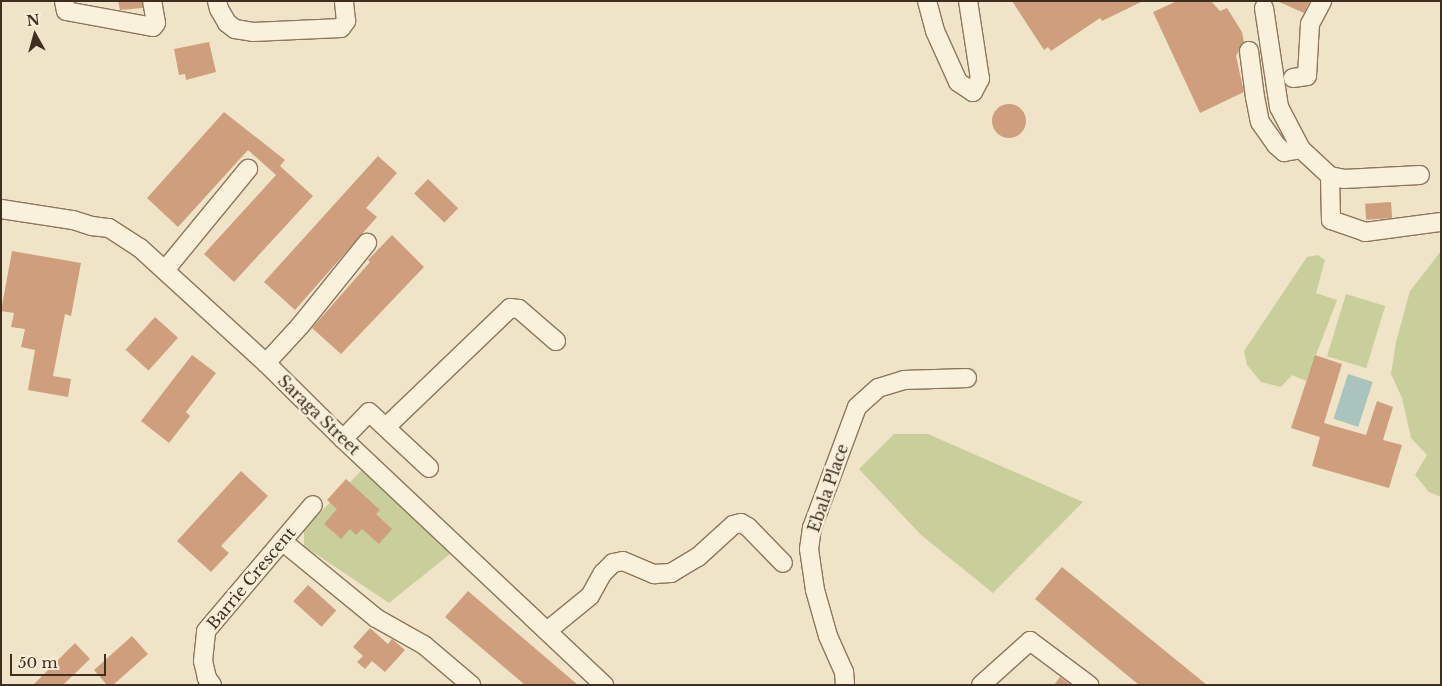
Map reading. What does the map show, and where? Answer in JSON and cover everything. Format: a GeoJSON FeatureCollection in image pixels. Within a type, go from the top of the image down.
{"type":"FeatureCollection","features":[{"type":"Feature","properties":{"kind":"street"},"geometry":{"type":"LineString","coordinates":[[64,1],[66,11],[153,27],[156,23],[152,1]]}},
{"type":"Feature","properties":{"kind":"street"},"geometry":{"type":"LineString","coordinates":[[217,1],[227,23],[235,29],[252,32],[341,28],[346,21],[344,1]]}},
{"type":"Feature","properties":{"kind":"street"},"geometry":{"type":"LineString","coordinates":[[927,1],[935,31],[958,82],[973,92],[980,79],[968,1]]}},
{"type":"Feature","properties":{"kind":"street"},"geometry":{"type":"LineString","coordinates":[[1293,78],[1308,76],[1310,24],[1322,1]]}},
{"type":"Feature","properties":{"kind":"street"},"geometry":{"type":"LineString","coordinates":[[1264,8],[1279,107],[1301,149],[1330,176],[1344,179],[1420,175]]}},
{"type":"Feature","properties":{"kind":"street"},"geometry":{"type":"LineString","coordinates":[[1249,51],[1260,122],[1276,145],[1284,152],[1301,149]]}},
{"type":"Feature","properties":{"kind":"street"},"geometry":{"type":"LineString","coordinates":[[165,270],[248,169]]}},
{"type":"Feature","properties":{"kind":"street"},"geometry":{"type":"LineString","coordinates":[[1330,176],[1331,220],[1365,232],[1441,222]]}},
{"type":"Feature","properties":{"kind":"street","name":"Saraga Street"},"geometry":{"type":"LineString","coordinates":[[1,209],[73,220],[92,226],[109,228],[140,248],[266,363],[343,439],[604,685]]}},
{"type":"Feature","properties":{"kind":"street"},"geometry":{"type":"LineString","coordinates":[[266,363],[300,326],[367,243]]}},
{"type":"Feature","properties":{"kind":"street"},"geometry":{"type":"LineString","coordinates":[[386,427],[510,308],[519,309],[556,341]]}},
{"type":"Feature","properties":{"kind":"street","name":"Ebala Place"},"geometry":{"type":"LineString","coordinates":[[845,685],[844,672],[828,636],[815,590],[809,548],[812,528],[857,408],[878,388],[904,380],[967,378]]}},
{"type":"Feature","properties":{"kind":"street"},"geometry":{"type":"LineString","coordinates":[[343,439],[369,412],[429,468]]}},
{"type":"Feature","properties":{"kind":"street","name":"Barrie Crescent"},"geometry":{"type":"LineString","coordinates":[[212,685],[207,678],[203,661],[206,631],[313,506]]}},
{"type":"Feature","properties":{"kind":"street"},"geometry":{"type":"LineString","coordinates":[[547,630],[590,596],[603,573],[613,563],[623,561],[654,574],[671,573],[698,556],[733,525],[741,523],[748,527],[783,563]]}},
{"type":"Feature","properties":{"kind":"street"},"geometry":{"type":"LineString","coordinates":[[282,541],[376,618],[424,644],[472,685]]}},
{"type":"Feature","properties":{"kind":"street"},"geometry":{"type":"LineString","coordinates":[[981,685],[1030,641],[1089,685]]}},
{"type":"Feature","properties":{"kind":"green space"},"geometry":{"type":"Polygon","coordinates":[[[1441,251],[1441,497],[1429,492],[1415,475],[1427,455],[1411,438],[1402,398],[1391,374],[1396,342],[1410,291],[1441,251]]]}},
{"type":"Feature","properties":{"kind":"green space"},"geometry":{"type":"Polygon","coordinates":[[[1318,255],[1325,260],[1316,293],[1337,300],[1306,381],[1292,375],[1281,387],[1261,382],[1247,365],[1244,351],[1307,257],[1318,255]]]}},
{"type":"Feature","properties":{"kind":"green space"},"geometry":{"type":"Polygon","coordinates":[[[1346,294],[1385,306],[1366,368],[1327,356],[1346,294]]]}},
{"type":"Feature","properties":{"kind":"green space"},"geometry":{"type":"Polygon","coordinates":[[[894,434],[928,434],[1083,502],[993,593],[921,535],[859,469],[894,434]]]}},
{"type":"Feature","properties":{"kind":"green space"},"geometry":{"type":"Polygon","coordinates":[[[362,470],[450,554],[389,603],[304,546],[304,529],[362,470]]]}},
{"type":"Feature","properties":{"kind":"water"},"geometry":{"type":"Polygon","coordinates":[[[1348,374],[1373,382],[1358,427],[1333,419],[1348,374]]]}},
{"type":"Feature","properties":{"kind":"building"},"geometry":{"type":"Polygon","coordinates":[[[118,1],[142,1],[143,8],[120,10],[118,1]]]}},
{"type":"Feature","properties":{"kind":"building"},"geometry":{"type":"Polygon","coordinates":[[[1012,1],[1143,1],[1102,21],[1100,18],[1051,51],[1048,47],[1044,50],[1012,1]]]}},
{"type":"Feature","properties":{"kind":"building"},"geometry":{"type":"Polygon","coordinates":[[[1177,1],[1211,1],[1220,11],[1227,8],[1242,32],[1244,42],[1236,56],[1244,92],[1200,113],[1153,12],[1177,1]]]}},
{"type":"Feature","properties":{"kind":"building"},"geometry":{"type":"Polygon","coordinates":[[[1277,1],[1310,1],[1304,13],[1277,1]]]}},
{"type":"Feature","properties":{"kind":"building"},"geometry":{"type":"Polygon","coordinates":[[[209,42],[216,72],[186,80],[185,74],[179,75],[174,49],[209,42]]]}},
{"type":"Feature","properties":{"kind":"building"},"geometry":{"type":"Polygon","coordinates":[[[1009,104],[1016,105],[1021,109],[1025,114],[1025,128],[1021,133],[1016,137],[1009,138],[1002,137],[997,133],[993,128],[992,121],[993,114],[997,109],[1002,105],[1009,104]]]}},
{"type":"Feature","properties":{"kind":"building"},"geometry":{"type":"Polygon","coordinates":[[[224,112],[285,160],[280,166],[313,196],[234,282],[204,254],[276,175],[248,150],[178,227],[147,198],[224,112]]]}},
{"type":"Feature","properties":{"kind":"building"},"geometry":{"type":"Polygon","coordinates":[[[378,156],[397,173],[366,208],[377,217],[295,310],[264,282],[378,156]]]}},
{"type":"Feature","properties":{"kind":"building"},"geometry":{"type":"Polygon","coordinates":[[[428,179],[458,208],[444,223],[414,193],[428,179]]]}},
{"type":"Feature","properties":{"kind":"building"},"geometry":{"type":"Polygon","coordinates":[[[1391,202],[1392,218],[1366,220],[1365,204],[1391,202]]]}},
{"type":"Feature","properties":{"kind":"building"},"geometry":{"type":"Polygon","coordinates":[[[392,235],[424,267],[341,354],[312,328],[370,262],[368,260],[392,235]]]}},
{"type":"Feature","properties":{"kind":"building"},"geometry":{"type":"Polygon","coordinates":[[[12,251],[81,263],[71,316],[65,314],[53,376],[71,379],[68,397],[28,390],[35,350],[21,347],[25,329],[11,327],[14,313],[1,311],[12,251]]]}},
{"type":"Feature","properties":{"kind":"building"},"geometry":{"type":"Polygon","coordinates":[[[155,317],[178,338],[149,370],[126,350],[155,317]]]}},
{"type":"Feature","properties":{"kind":"building"},"geometry":{"type":"Polygon","coordinates":[[[192,355],[216,373],[186,412],[190,416],[169,443],[141,421],[192,355]]]}},
{"type":"Feature","properties":{"kind":"building"},"geometry":{"type":"Polygon","coordinates":[[[1315,355],[1342,364],[1324,423],[1366,435],[1377,401],[1393,407],[1383,440],[1402,445],[1389,488],[1312,466],[1320,437],[1291,428],[1315,355]]]}},
{"type":"Feature","properties":{"kind":"building"},"geometry":{"type":"Polygon","coordinates":[[[241,471],[268,496],[221,546],[229,553],[211,572],[177,541],[241,471]]]}},
{"type":"Feature","properties":{"kind":"building"},"geometry":{"type":"Polygon","coordinates":[[[346,479],[380,510],[376,514],[392,529],[379,544],[362,529],[356,535],[350,529],[341,539],[324,524],[337,509],[327,500],[346,479]]]}},
{"type":"Feature","properties":{"kind":"building"},"geometry":{"type":"Polygon","coordinates":[[[1062,567],[1207,685],[1139,685],[1035,599],[1062,567]]]}},
{"type":"Feature","properties":{"kind":"building"},"geometry":{"type":"Polygon","coordinates":[[[308,585],[336,610],[322,627],[293,601],[308,585]]]}},
{"type":"Feature","properties":{"kind":"building"},"geometry":{"type":"Polygon","coordinates":[[[468,591],[578,685],[525,685],[445,617],[468,591]]]}},
{"type":"Feature","properties":{"kind":"building"},"geometry":{"type":"Polygon","coordinates":[[[370,628],[388,644],[392,639],[405,650],[385,672],[372,661],[365,669],[357,662],[363,656],[353,647],[370,628]]]}},
{"type":"Feature","properties":{"kind":"building"},"geometry":{"type":"Polygon","coordinates":[[[132,636],[148,654],[113,685],[107,685],[94,670],[132,636]]]}},
{"type":"Feature","properties":{"kind":"building"},"geometry":{"type":"Polygon","coordinates":[[[75,643],[90,659],[63,685],[33,685],[75,643]]]}},
{"type":"Feature","properties":{"kind":"building"},"geometry":{"type":"Polygon","coordinates":[[[1060,677],[1071,685],[1054,685],[1060,677]]]}}]}
